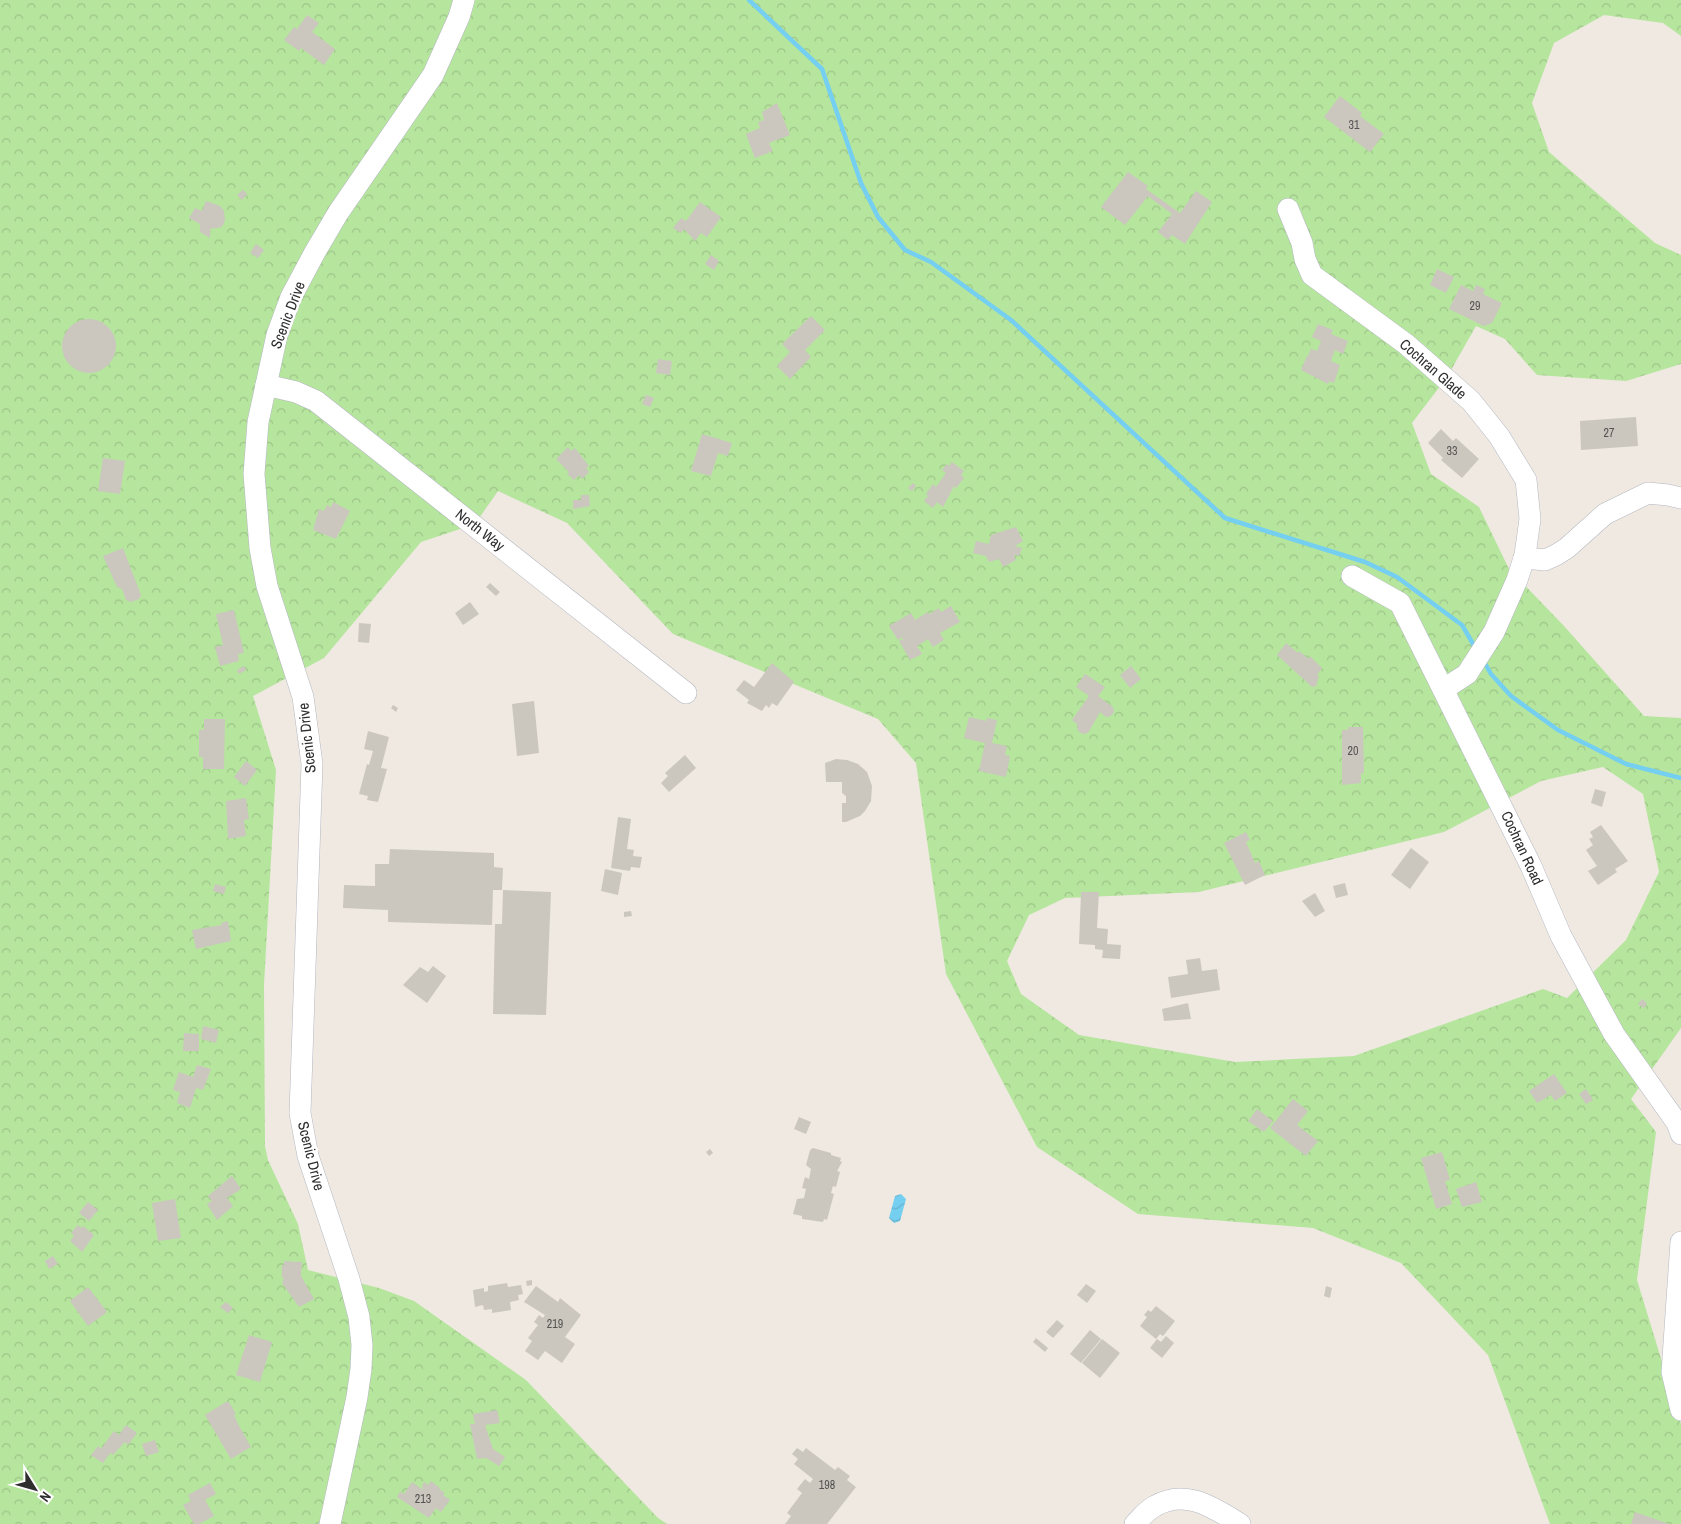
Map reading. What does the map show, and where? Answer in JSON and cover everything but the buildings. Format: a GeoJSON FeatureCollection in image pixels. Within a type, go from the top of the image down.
{"type":"FeatureCollection","features":[{"type":"Feature","properties":{"kind":"street","name":"Scenic Drive"},"geometry":{"type":"LineString","coordinates":[[330,1524],[357,1397],[362,1345],[359,1317],[353,1293],[308,1156],[300,1113],[312,764],[303,697],[267,586],[260,548],[254,474],[258,422],[277,335],[291,297],[338,213],[433,75],[459,17],[464,0]]}},
{"type":"Feature","properties":{"kind":"street","name":"Cochran Glade"},"geometry":{"type":"LineString","coordinates":[[1288,209],[1302,243],[1304,259],[1312,275],[1406,344],[1471,401],[1499,436],[1526,480],[1530,519],[1524,558],[1494,632],[1467,674],[1444,689]]}},
{"type":"Feature","properties":{"kind":"street","name":"North Way"},"geometry":{"type":"LineString","coordinates":[[266,385],[296,392],[316,402],[686,693]]}},
{"type":"Feature","properties":{"kind":"street"},"geometry":{"type":"LineString","coordinates":[[1524,558],[1545,560],[1556,555],[1568,548],[1605,514],[1648,493],[1681,498]]}},
{"type":"Feature","properties":{"kind":"street","name":"Cochran Road"},"geometry":{"type":"LineString","coordinates":[[1352,576],[1400,603],[1531,866],[1562,936],[1583,977],[1614,1034],[1677,1123],[1681,1134]]}},
{"type":"Feature","properties":{"kind":"street"},"geometry":{"type":"LineString","coordinates":[[1681,1242],[1672,1372],[1681,1410]]}},
{"type":"Feature","properties":{"kind":"street"},"geometry":{"type":"LineString","coordinates":[[1134,1524],[1154,1506],[1174,1498],[1189,1498],[1206,1504],[1240,1524]]}},
{"type":"Feature","properties":{"kind":"green space"},"geometry":{"type":"Polygon","coordinates":[[[0,0],[1681,0],[1681,36],[1663,23],[1604,15],[1554,43],[1532,103],[1549,152],[1655,243],[1681,255],[1681,364],[1626,381],[1537,375],[1505,339],[1476,326],[1447,377],[1412,423],[1431,474],[1479,507],[1509,569],[1564,626],[1644,716],[1681,718],[1681,1028],[1631,1099],[1656,1132],[1637,1280],[1681,1424],[1681,1524],[1550,1524],[1488,1355],[1401,1263],[1313,1228],[1138,1214],[1037,1147],[946,974],[916,763],[878,719],[673,634],[567,523],[498,491],[475,524],[421,542],[324,658],[253,696],[276,770],[264,985],[265,1146],[268,1160],[298,1224],[308,1270],[379,1288],[414,1301],[526,1380],[658,1518],[667,1524],[0,1524],[0,0]],[[1603,767],[1541,781],[1444,832],[1199,892],[1065,898],[1029,915],[1007,961],[1021,994],[1079,1035],[1235,1062],[1354,1056],[1543,989],[1567,998],[1626,940],[1659,872],[1643,794],[1603,767]]]}},
{"type":"Feature","properties":{"kind":"water"},"geometry":{"type":"Polygon","coordinates":[[[901,1194],[906,1199],[900,1221],[894,1223],[889,1218],[895,1196],[901,1194]]]}},
{"type":"Feature","properties":{"kind":"waterway"},"geometry":{"type":"LineString","coordinates":[[749,0],[822,69],[861,183],[878,217],[905,250],[931,262],[1011,320],[1225,518],[1365,562],[1397,577],[1462,625],[1476,649]]}},
{"type":"Feature","properties":{"kind":"waterway"},"geometry":{"type":"LineString","coordinates":[[1483,660],[1491,674],[1511,696],[1558,730],[1626,764],[1681,778]]}}]}
